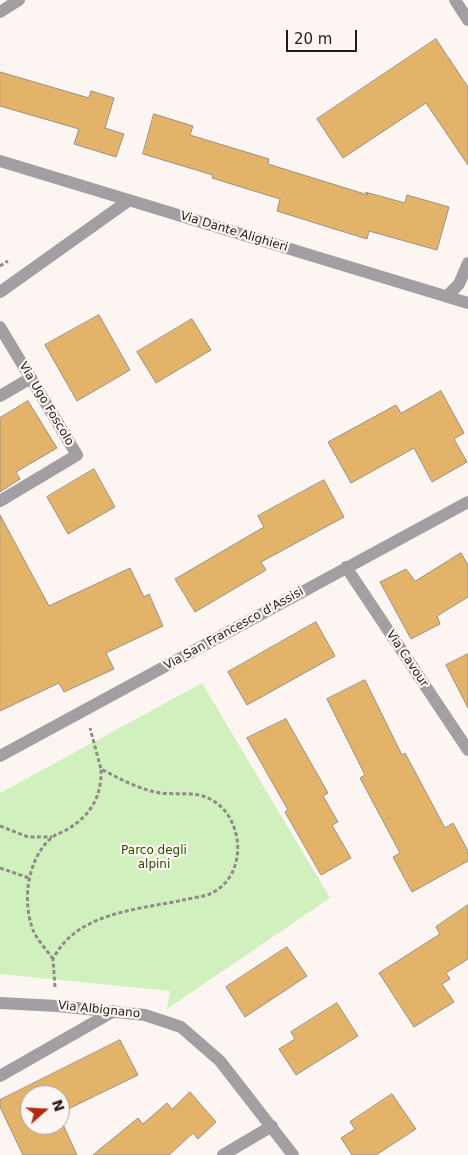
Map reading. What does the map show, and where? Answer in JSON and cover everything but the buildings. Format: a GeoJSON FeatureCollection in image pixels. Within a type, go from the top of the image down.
{"type":"FeatureCollection","features":[{"type":"Feature","properties":{"kind":"street"},"geometry":{"type":"LineString","coordinates":[[0,12],[19,0]]}},
{"type":"Feature","properties":{"kind":"street"},"geometry":{"type":"LineString","coordinates":[[455,0],[468,20]]}},
{"type":"Feature","properties":{"kind":"street","name":"Via Dante Alighieri"},"geometry":{"type":"LineString","coordinates":[[0,161],[468,303]]}},
{"type":"Feature","properties":{"kind":"street"},"geometry":{"type":"LineString","coordinates":[[0,292],[128,201]]}},
{"type":"Feature","properties":{"kind":"street"},"geometry":{"type":"LineString","coordinates":[[447,296],[459,284],[468,263]]}},
{"type":"Feature","properties":{"kind":"street","name":"Via Ugo Foscolo"},"geometry":{"type":"LineString","coordinates":[[0,327],[77,455],[0,501]]}},
{"type":"Feature","properties":{"kind":"street"},"geometry":{"type":"LineString","coordinates":[[0,396],[31,378]]}},
{"type":"Feature","properties":{"kind":"street","name":"Via San Francesco d'Assisi"},"geometry":{"type":"LineString","coordinates":[[0,756],[468,502]]}},
{"type":"Feature","properties":{"kind":"street","name":"Via Cavour"},"geometry":{"type":"LineString","coordinates":[[346,567],[468,750]]}},
{"type":"Feature","properties":{"kind":"street","name":"Via Albignano"},"geometry":{"type":"LineString","coordinates":[[0,1003],[57,1006],[145,1015],[181,1027],[220,1061],[293,1155]]}},
{"type":"Feature","properties":{"kind":"street"},"geometry":{"type":"LineString","coordinates":[[0,1076],[114,1011]]}},
{"type":"Feature","properties":{"kind":"street"},"geometry":{"type":"LineString","coordinates":[[223,1155],[272,1126]]}},
{"type":"Feature","properties":{"kind":"path"},"geometry":{"type":"LineString","coordinates":[[0,826],[28,838],[52,837],[70,828],[92,807],[101,788],[101,769],[95,741]]}},
{"type":"Feature","properties":{"kind":"path"},"geometry":{"type":"LineString","coordinates":[[53,959],[61,945],[72,934],[94,922],[118,913],[212,894],[230,875],[236,863],[238,844],[234,826],[221,806],[211,799],[200,795],[160,793],[130,784],[101,769]]}},
{"type":"Feature","properties":{"kind":"path"},"geometry":{"type":"LineString","coordinates":[[52,837],[34,863],[27,896],[28,915],[34,933],[53,959],[57,1006]]}},
{"type":"Feature","properties":{"kind":"path"},"geometry":{"type":"LineString","coordinates":[[0,868],[30,878]]}},
{"type":"Feature","properties":{"kind":"green space","name":"Parco degli alpini"},"geometry":{"type":"Polygon","coordinates":[[[202,683],[330,898],[167,1009],[170,991],[0,974],[0,793],[202,683]]]}}]}
